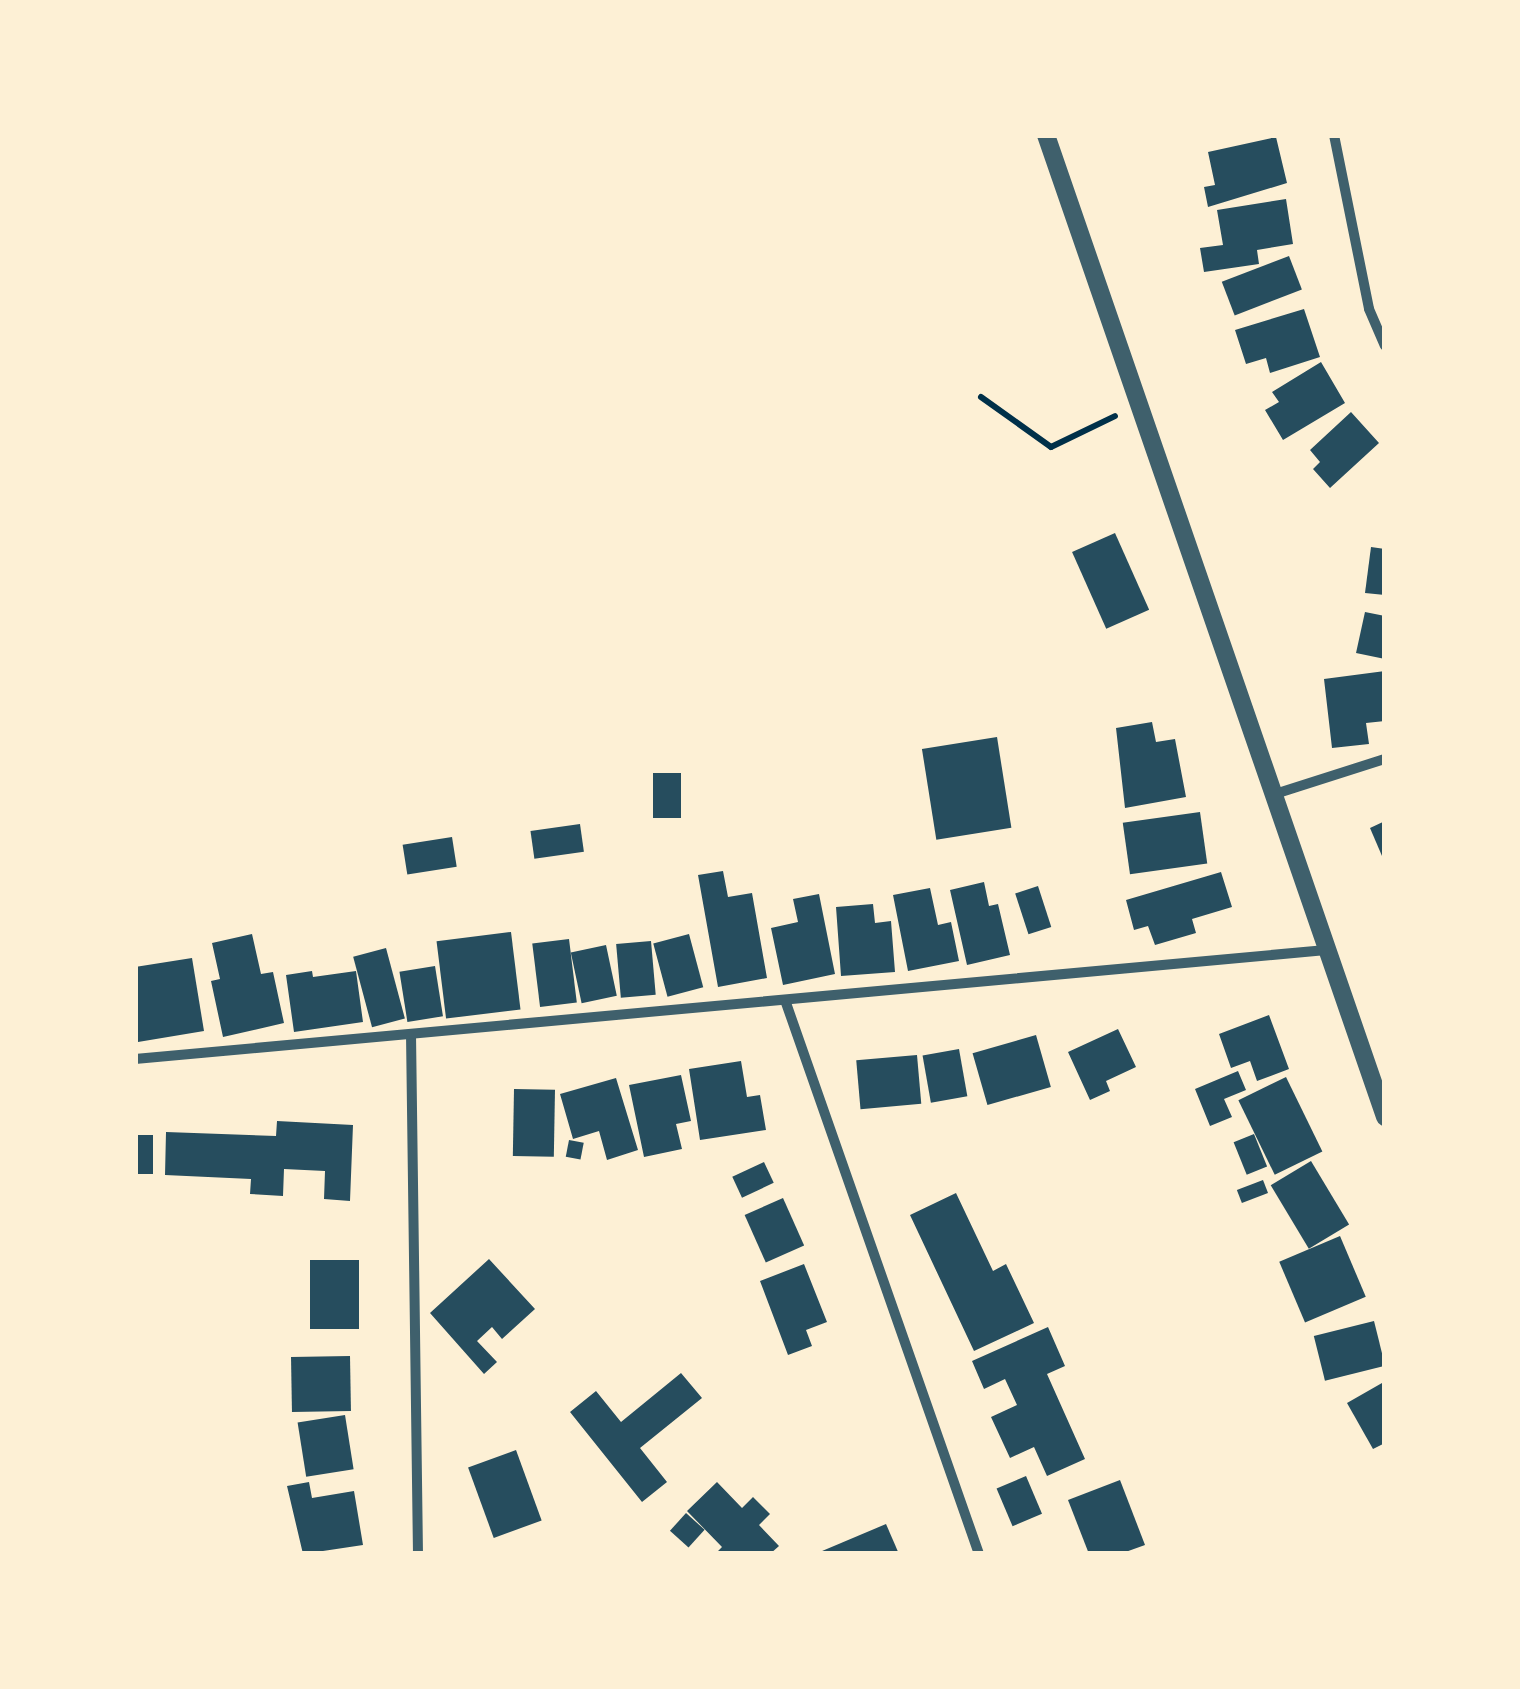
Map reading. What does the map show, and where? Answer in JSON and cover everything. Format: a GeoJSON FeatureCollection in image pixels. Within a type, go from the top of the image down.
{"type":"FeatureCollection","features":[{"type":"Feature","properties":{"kind":"street"},"geometry":{"type":"LineString","coordinates":[[1046,135],[1385,1117]]}},
{"type":"Feature","properties":{"kind":"street"},"geometry":{"type":"LineString","coordinates":[[1334,135],[1369,309],[1385,346]]}},
{"type":"Feature","properties":{"kind":"street"},"geometry":{"type":"LineString","coordinates":[[1275,794],[1385,758]]}},
{"type":"Feature","properties":{"kind":"street"},"geometry":{"type":"LineString","coordinates":[[135,1059],[1326,950]]}},
{"type":"Feature","properties":{"kind":"street"},"geometry":{"type":"LineString","coordinates":[[785,1000],[979,1554]]}},
{"type":"Feature","properties":{"kind":"street"},"geometry":{"type":"LineString","coordinates":[[411,1034],[418,1554]]}},
{"type":"Feature","properties":{"kind":"path"},"geometry":{"type":"LineString","coordinates":[[981,397],[1051,447],[1140,402]]}},
{"type":"Feature","properties":{"kind":"building"},"geometry":{"type":"Polygon","coordinates":[[[1276,137],[1287,183],[1208,207],[1204,187],[1215,185],[1208,152],[1276,137]]]}},
{"type":"Feature","properties":{"kind":"building"},"geometry":{"type":"Polygon","coordinates":[[[1286,199],[1293,244],[1257,250],[1259,264],[1204,272],[1200,248],[1223,245],[1217,210],[1286,199]]]}},
{"type":"Feature","properties":{"kind":"building"},"geometry":{"type":"Polygon","coordinates":[[[1289,256],[1302,290],[1235,315],[1222,282],[1289,256]]]}},
{"type":"Feature","properties":{"kind":"building"},"geometry":{"type":"Polygon","coordinates":[[[1304,309],[1320,357],[1270,373],[1266,358],[1246,364],[1235,330],[1304,309]]]}},
{"type":"Feature","properties":{"kind":"building"},"geometry":{"type":"Polygon","coordinates":[[[1321,362],[1345,403],[1283,440],[1265,410],[1279,402],[1272,392],[1321,362]]]}},
{"type":"Feature","properties":{"kind":"building"},"geometry":{"type":"Polygon","coordinates":[[[1351,412],[1379,443],[1330,488],[1313,469],[1320,462],[1310,450],[1351,412]]]}},
{"type":"Feature","properties":{"kind":"building"},"geometry":{"type":"Polygon","coordinates":[[[1115,533],[1149,610],[1106,629],[1072,552],[1115,533]]]}},
{"type":"Feature","properties":{"kind":"building"},"geometry":{"type":"Polygon","coordinates":[[[1371,547],[1385,549],[1385,595],[1365,593],[1371,547]]]}},
{"type":"Feature","properties":{"kind":"building"},"geometry":{"type":"Polygon","coordinates":[[[1365,612],[1385,616],[1385,659],[1356,653],[1365,612]]]}},
{"type":"Feature","properties":{"kind":"building"},"geometry":{"type":"Polygon","coordinates":[[[1385,671],[1385,721],[1366,723],[1369,744],[1332,748],[1324,679],[1385,671]]]}},
{"type":"Feature","properties":{"kind":"building"},"geometry":{"type":"Polygon","coordinates":[[[1152,722],[1156,742],[1175,739],[1186,797],[1125,808],[1116,728],[1152,722]]]}},
{"type":"Feature","properties":{"kind":"building"},"geometry":{"type":"Polygon","coordinates":[[[997,737],[1011,828],[936,840],[922,749],[997,737]]]}},
{"type":"Feature","properties":{"kind":"building"},"geometry":{"type":"Polygon","coordinates":[[[653,773],[681,773],[681,818],[653,818],[653,773]]]}},
{"type":"Feature","properties":{"kind":"building"},"geometry":{"type":"Polygon","coordinates":[[[1200,812],[1207,863],[1130,874],[1123,823],[1200,812]]]}},
{"type":"Feature","properties":{"kind":"building"},"geometry":{"type":"Polygon","coordinates":[[[1385,821],[1385,863],[1370,828],[1385,821]]]}},
{"type":"Feature","properties":{"kind":"building"},"geometry":{"type":"Polygon","coordinates":[[[580,824],[584,852],[534,859],[530,831],[580,824]]]}},
{"type":"Feature","properties":{"kind":"building"},"geometry":{"type":"Polygon","coordinates":[[[452,837],[457,867],[407,874],[403,845],[452,837]]]}},
{"type":"Feature","properties":{"kind":"building"},"geometry":{"type":"Polygon","coordinates":[[[723,871],[728,897],[752,893],[767,978],[718,987],[698,875],[723,871]]]}},
{"type":"Feature","properties":{"kind":"building"},"geometry":{"type":"Polygon","coordinates":[[[1221,872],[1232,907],[1192,919],[1196,933],[1155,945],[1148,926],[1134,930],[1126,900],[1221,872]]]}},
{"type":"Feature","properties":{"kind":"building"},"geometry":{"type":"Polygon","coordinates":[[[984,882],[989,906],[998,904],[1010,955],[967,965],[950,890],[984,882]]]}},
{"type":"Feature","properties":{"kind":"building"},"geometry":{"type":"Polygon","coordinates":[[[1038,886],[1051,927],[1028,934],[1015,893],[1038,886]]]}},
{"type":"Feature","properties":{"kind":"building"},"geometry":{"type":"Polygon","coordinates":[[[930,888],[938,925],[951,922],[959,961],[908,971],[893,895],[930,888]]]}},
{"type":"Feature","properties":{"kind":"building"},"geometry":{"type":"Polygon","coordinates":[[[819,894],[835,974],[783,985],[771,928],[798,922],[793,899],[819,894]]]}},
{"type":"Feature","properties":{"kind":"building"},"geometry":{"type":"Polygon","coordinates":[[[873,904],[875,923],[891,921],[895,972],[841,976],[836,907],[873,904]]]}},
{"type":"Feature","properties":{"kind":"building"},"geometry":{"type":"Polygon","coordinates":[[[511,932],[521,1009],[446,1019],[437,941],[511,932]]]}},
{"type":"Feature","properties":{"kind":"building"},"geometry":{"type":"Polygon","coordinates":[[[252,934],[261,974],[273,972],[284,1023],[223,1037],[211,981],[220,979],[212,943],[252,934]]]}},
{"type":"Feature","properties":{"kind":"building"},"geometry":{"type":"Polygon","coordinates":[[[689,934],[703,987],[667,997],[653,944],[689,934]]]}},
{"type":"Feature","properties":{"kind":"building"},"geometry":{"type":"Polygon","coordinates":[[[569,939],[577,1003],[540,1007],[532,944],[569,939]]]}},
{"type":"Feature","properties":{"kind":"building"},"geometry":{"type":"Polygon","coordinates":[[[651,941],[656,995],[621,998],[616,944],[651,941]]]}},
{"type":"Feature","properties":{"kind":"building"},"geometry":{"type":"Polygon","coordinates":[[[606,945],[617,996],[582,1003],[571,952],[606,945]]]}},
{"type":"Feature","properties":{"kind":"building"},"geometry":{"type":"Polygon","coordinates":[[[386,948],[405,1019],[372,1027],[353,957],[386,948]]]}},
{"type":"Feature","properties":{"kind":"building"},"geometry":{"type":"Polygon","coordinates":[[[192,958],[204,1031],[138,1042],[135,967],[192,958]]]}},
{"type":"Feature","properties":{"kind":"building"},"geometry":{"type":"Polygon","coordinates":[[[435,966],[443,1016],[407,1022],[399,972],[435,966]]]}},
{"type":"Feature","properties":{"kind":"building"},"geometry":{"type":"Polygon","coordinates":[[[312,971],[313,977],[356,971],[363,1022],[294,1032],[286,975],[312,971]]]}},
{"type":"Feature","properties":{"kind":"building"},"geometry":{"type":"Polygon","coordinates":[[[1269,1015],[1289,1069],[1257,1081],[1250,1061],[1231,1068],[1219,1034],[1269,1015]]]}},
{"type":"Feature","properties":{"kind":"building"},"geometry":{"type":"Polygon","coordinates":[[[1118,1029],[1136,1067],[1106,1081],[1110,1091],[1090,1100],[1068,1052],[1118,1029]]]}},
{"type":"Feature","properties":{"kind":"building"},"geometry":{"type":"Polygon","coordinates":[[[1036,1035],[1051,1087],[987,1105],[973,1053],[1036,1035]]]}},
{"type":"Feature","properties":{"kind":"building"},"geometry":{"type":"Polygon","coordinates":[[[959,1049],[967,1096],[931,1103],[923,1055],[959,1049]]]}},
{"type":"Feature","properties":{"kind":"building"},"geometry":{"type":"Polygon","coordinates":[[[917,1055],[921,1104],[861,1109],[856,1060],[917,1055]]]}},
{"type":"Feature","properties":{"kind":"building"},"geometry":{"type":"Polygon","coordinates":[[[741,1061],[747,1097],[760,1095],[766,1130],[700,1140],[689,1069],[741,1061]]]}},
{"type":"Feature","properties":{"kind":"building"},"geometry":{"type":"Polygon","coordinates":[[[1238,1071],[1246,1090],[1224,1099],[1232,1117],[1210,1126],[1195,1089],[1238,1071]]]}},
{"type":"Feature","properties":{"kind":"building"},"geometry":{"type":"Polygon","coordinates":[[[681,1075],[691,1121],[676,1124],[682,1149],[644,1157],[629,1085],[681,1075]]]}},
{"type":"Feature","properties":{"kind":"building"},"geometry":{"type":"Polygon","coordinates":[[[1286,1077],[1322,1152],[1275,1175],[1238,1100],[1286,1077]]]}},
{"type":"Feature","properties":{"kind":"building"},"geometry":{"type":"Polygon","coordinates":[[[616,1078],[638,1150],[607,1160],[599,1131],[573,1139],[560,1094],[616,1078]]]}},
{"type":"Feature","properties":{"kind":"building"},"geometry":{"type":"Polygon","coordinates":[[[514,1089],[555,1090],[554,1157],[513,1156],[514,1089]]]}},
{"type":"Feature","properties":{"kind":"building"},"geometry":{"type":"Polygon","coordinates":[[[277,1121],[353,1125],[350,1201],[324,1199],[325,1171],[284,1169],[283,1196],[250,1194],[251,1179],[165,1175],[166,1132],[276,1136],[277,1121]]]}},
{"type":"Feature","properties":{"kind":"building"},"geometry":{"type":"Polygon","coordinates":[[[1254,1134],[1267,1166],[1247,1175],[1234,1142],[1254,1134]]]}},
{"type":"Feature","properties":{"kind":"building"},"geometry":{"type":"Polygon","coordinates":[[[135,1135],[153,1135],[153,1174],[135,1174],[135,1135]]]}},
{"type":"Feature","properties":{"kind":"building"},"geometry":{"type":"Polygon","coordinates":[[[569,1140],[584,1143],[580,1160],[566,1157],[569,1140]]]}},
{"type":"Feature","properties":{"kind":"building"},"geometry":{"type":"Polygon","coordinates":[[[1311,1161],[1349,1224],[1309,1249],[1271,1185],[1311,1161]]]}},
{"type":"Feature","properties":{"kind":"building"},"geometry":{"type":"Polygon","coordinates":[[[764,1162],[774,1183],[742,1198],[732,1177],[764,1162]]]}},
{"type":"Feature","properties":{"kind":"building"},"geometry":{"type":"Polygon","coordinates":[[[1263,1180],[1268,1193],[1242,1203],[1237,1190],[1263,1180]]]}},
{"type":"Feature","properties":{"kind":"building"},"geometry":{"type":"Polygon","coordinates":[[[956,1193],[993,1271],[1006,1264],[1034,1323],[974,1351],[910,1215],[956,1193]]]}},
{"type":"Feature","properties":{"kind":"building"},"geometry":{"type":"Polygon","coordinates":[[[783,1198],[804,1246],[766,1263],[745,1215],[783,1198]]]}},
{"type":"Feature","properties":{"kind":"building"},"geometry":{"type":"Polygon","coordinates":[[[1340,1236],[1366,1297],[1305,1323],[1279,1262],[1340,1236]]]}},
{"type":"Feature","properties":{"kind":"building"},"geometry":{"type":"Polygon","coordinates":[[[489,1259],[535,1309],[502,1339],[492,1327],[477,1341],[497,1362],[484,1374],[430,1313],[489,1259]]]}},
{"type":"Feature","properties":{"kind":"building"},"geometry":{"type":"Polygon","coordinates":[[[310,1260],[359,1260],[359,1329],[310,1329],[310,1260]]]}},
{"type":"Feature","properties":{"kind":"building"},"geometry":{"type":"Polygon","coordinates":[[[804,1264],[827,1322],[806,1330],[812,1346],[788,1355],[760,1281],[804,1264]]]}},
{"type":"Feature","properties":{"kind":"building"},"geometry":{"type":"Polygon","coordinates":[[[1374,1321],[1385,1366],[1325,1381],[1314,1336],[1374,1321]]]}},
{"type":"Feature","properties":{"kind":"building"},"geometry":{"type":"Polygon","coordinates":[[[1048,1327],[1065,1366],[1047,1374],[1085,1459],[1047,1476],[1034,1447],[1010,1458],[991,1417],[1017,1405],[1005,1379],[984,1389],[972,1361],[1048,1327]]]}},
{"type":"Feature","properties":{"kind":"building"},"geometry":{"type":"Polygon","coordinates":[[[350,1356],[351,1411],[292,1412],[291,1357],[350,1356]]]}},
{"type":"Feature","properties":{"kind":"building"},"geometry":{"type":"Polygon","coordinates":[[[681,1373],[702,1398],[640,1448],[667,1482],[642,1502],[570,1412],[596,1391],[621,1422],[681,1373]]]}},
{"type":"Feature","properties":{"kind":"building"},"geometry":{"type":"Polygon","coordinates":[[[1382,1383],[1385,1443],[1373,1449],[1347,1403],[1382,1383]]]}},
{"type":"Feature","properties":{"kind":"building"},"geometry":{"type":"Polygon","coordinates":[[[345,1415],[354,1469],[306,1477],[298,1423],[345,1415]]]}},
{"type":"Feature","properties":{"kind":"building"},"geometry":{"type":"Polygon","coordinates":[[[516,1450],[542,1520],[494,1538],[468,1467],[516,1450]]]}},
{"type":"Feature","properties":{"kind":"building"},"geometry":{"type":"Polygon","coordinates":[[[1026,1476],[1042,1514],[1013,1526],[997,1489],[1026,1476]]]}},
{"type":"Feature","properties":{"kind":"building"},"geometry":{"type":"Polygon","coordinates":[[[1120,1480],[1145,1545],[1120,1554],[1089,1554],[1068,1500],[1120,1480]]]}},
{"type":"Feature","properties":{"kind":"building"},"geometry":{"type":"Polygon","coordinates":[[[309,1482],[312,1498],[354,1491],[363,1545],[303,1554],[287,1486],[309,1482]]]}},
{"type":"Feature","properties":{"kind":"building"},"geometry":{"type":"Polygon","coordinates":[[[717,1482],[742,1508],[753,1497],[770,1514],[759,1525],[779,1546],[770,1554],[715,1554],[722,1547],[687,1511],[717,1482]]]}},
{"type":"Feature","properties":{"kind":"building"},"geometry":{"type":"Polygon","coordinates":[[[686,1513],[705,1530],[689,1548],[670,1531],[686,1513]]]}},
{"type":"Feature","properties":{"kind":"building"},"geometry":{"type":"Polygon","coordinates":[[[886,1524],[899,1554],[815,1554],[886,1524]]]}}]}
